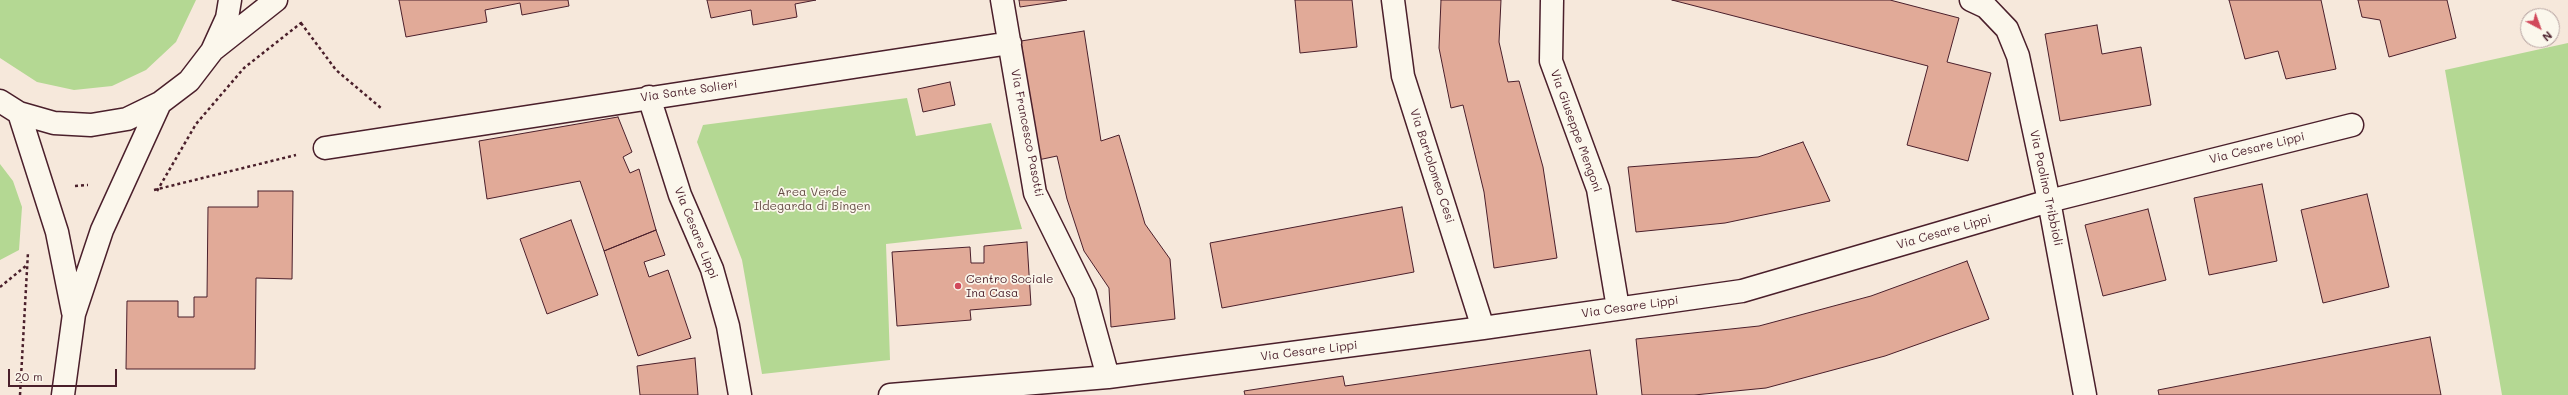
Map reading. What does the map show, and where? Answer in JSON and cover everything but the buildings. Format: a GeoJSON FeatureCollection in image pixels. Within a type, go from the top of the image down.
{"type":"FeatureCollection","features":[{"type":"Feature","properties":{"kind":"street"},"geometry":{"type":"LineString","coordinates":[[212,51],[227,18],[230,0]]}},
{"type":"Feature","properties":{"kind":"street"},"geometry":{"type":"LineString","coordinates":[[0,101],[19,113],[54,123],[91,125],[127,118],[160,103],[189,80],[212,51],[276,0]]}},
{"type":"Feature","properties":{"kind":"street"},"geometry":{"type":"LineString","coordinates":[[1002,0],[1010,44]]}},
{"type":"Feature","properties":{"kind":"street","name":"Via Bartolomeo Cesi"},"geometry":{"type":"LineString","coordinates":[[1393,0],[1403,76],[1483,328]]}},
{"type":"Feature","properties":{"kind":"street","name":"Via Giuseppe Mengoni"},"geometry":{"type":"LineString","coordinates":[[1552,0],[1551,61],[1598,189],[1618,308]]}},
{"type":"Feature","properties":{"kind":"street","name":"Via Paolino Tribbioli"},"geometry":{"type":"LineString","coordinates":[[1971,0],[1986,7],[2007,29],[2018,56],[2049,200],[2085,395]]}},
{"type":"Feature","properties":{"kind":"street","name":"Via Sante Solieri"},"geometry":{"type":"LineString","coordinates":[[325,148],[649,97],[1010,44]]}},
{"type":"Feature","properties":{"kind":"street","name":"Via Francesco Pasotti"},"geometry":{"type":"LineString","coordinates":[[1010,44],[1036,193],[1085,294],[1108,377]]}},
{"type":"Feature","properties":{"kind":"street","name":"Via Cesare Lippi"},"geometry":{"type":"LineString","coordinates":[[649,97],[680,195],[712,269],[728,326],[740,395]]}},
{"type":"Feature","properties":{"kind":"street"},"geometry":{"type":"LineString","coordinates":[[63,395],[74,314],[102,230],[160,103]]}},
{"type":"Feature","properties":{"kind":"street"},"geometry":{"type":"LineString","coordinates":[[19,113],[55,225],[74,314]]}},
{"type":"Feature","properties":{"kind":"street","name":"Via Cesare Lippi"},"geometry":{"type":"LineString","coordinates":[[890,395],[1108,377],[1483,328],[1742,291],[2049,200],[2352,124]]}},
{"type":"Feature","properties":{"kind":"path"},"geometry":{"type":"LineString","coordinates":[[298,17],[336,70],[372,102],[419,132]]}},
{"type":"Feature","properties":{"kind":"path"},"geometry":{"type":"LineString","coordinates":[[301,23],[244,68],[196,124],[157,191],[325,148]]}},
{"type":"Feature","properties":{"kind":"path"},"geometry":{"type":"LineString","coordinates":[[20,395],[28,249]]}},
{"type":"Feature","properties":{"kind":"path"},"geometry":{"type":"LineString","coordinates":[[0,287],[28,264]]}},
{"type":"Feature","properties":{"kind":"green space"},"geometry":{"type":"Polygon","coordinates":[[[0,0],[196,0],[176,42],[146,70],[112,86],[74,90],[37,82],[0,58],[0,0]]]}},
{"type":"Feature","properties":{"kind":"green space"},"geometry":{"type":"Polygon","coordinates":[[[2568,43],[2568,395],[2502,395],[2445,70],[2545,48],[2560,48],[2560,45],[2568,43]]]}},
{"type":"Feature","properties":{"kind":"green space","name":"Area Verde Ildegarda di Bingen"},"geometry":{"type":"Polygon","coordinates":[[[907,98],[916,136],[991,123],[1022,229],[886,244],[890,360],[762,374],[742,260],[697,142],[703,125],[907,98]]]}},
{"type":"Feature","properties":{"kind":"green space"},"geometry":{"type":"Polygon","coordinates":[[[0,164],[13,181],[22,207],[19,250],[0,260],[0,164]]]}},
{"type":"Feature","properties":{"kind":"place","name":"Centro Sociale Ina Casa"},"geometry":{"type":"Point","coordinates":[958,286]}}]}
